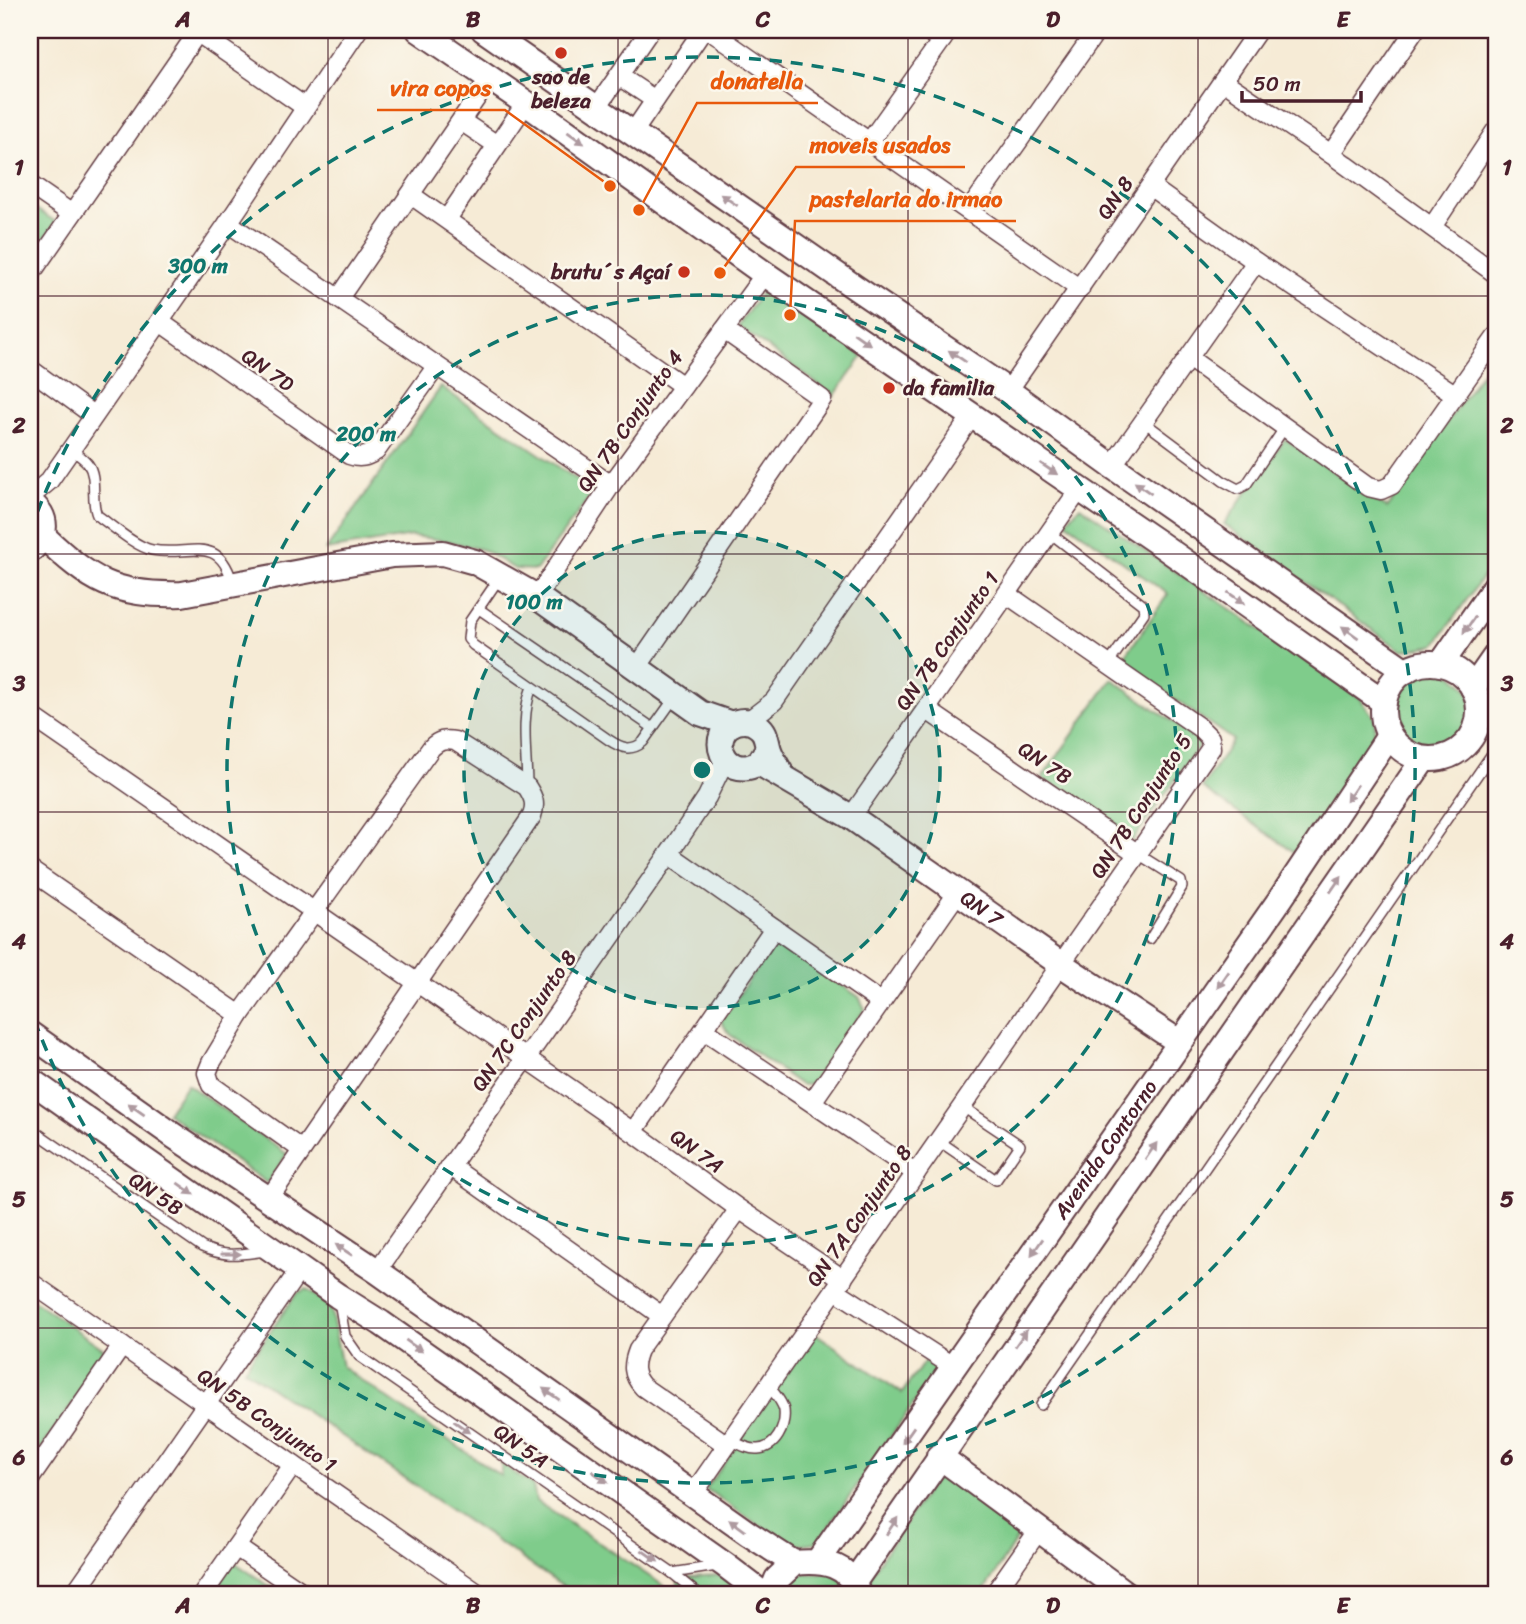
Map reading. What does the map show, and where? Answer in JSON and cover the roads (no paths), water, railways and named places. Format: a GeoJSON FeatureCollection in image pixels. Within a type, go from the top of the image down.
{"type":"FeatureCollection","features":[{"type":"Feature","properties":{"kind":"main road"},"geometry":{"type":"LineString","coordinates":[[419,30],[603,157],[765,274],[1157,542],[1384,702]]}},
{"type":"Feature","properties":{"kind":"main road"},"geometry":{"type":"LineString","coordinates":[[486,30],[1008,391],[1406,671]]}},
{"type":"Feature","properties":{"kind":"main road"},"geometry":{"type":"LineString","coordinates":[[603,157],[611,157],[625,150],[630,132]]}},
{"type":"Feature","properties":{"kind":"main road"},"geometry":{"type":"LineString","coordinates":[[638,183],[637,169],[640,161],[647,156],[661,153]]}},
{"type":"Feature","properties":{"kind":"main road"},"geometry":{"type":"LineString","coordinates":[[793,292],[803,291],[813,282],[818,275],[817,259]]}},
{"type":"Feature","properties":{"kind":"main road"},"geometry":{"type":"LineString","coordinates":[[835,320],[831,304],[833,299],[841,292],[856,288]]}},
{"type":"Feature","properties":{"kind":"main road"},"geometry":{"type":"LineString","coordinates":[[1157,542],[1172,538],[1178,532],[1182,521],[1178,513]]}},
{"type":"Feature","properties":{"kind":"main road"},"geometry":{"type":"LineString","coordinates":[[34,525],[69,561],[97,580],[126,591],[149,595],[182,594],[392,555],[422,552],[460,556],[537,597],[745,745]]}},
{"type":"Feature","properties":{"kind":"main road"},"geometry":{"type":"LineString","coordinates":[[1441,664],[1496,585]]}},
{"type":"Feature","properties":{"kind":"main road"},"geometry":{"type":"LineString","coordinates":[[1473,688],[1496,655]]}},
{"type":"Feature","properties":{"kind":"main road"},"geometry":{"type":"LineString","coordinates":[[1429,663],[1441,664],[1460,673],[1473,688],[1478,702],[1479,718],[1470,738],[1454,754],[1440,759],[1424,759],[1409,754],[1389,736],[1385,725],[1384,702],[1392,684],[1406,671],[1429,663]]}},
{"type":"Feature","properties":{"kind":"main road","name":"Avenida Contorno"},"geometry":{"type":"LineString","coordinates":[[771,1594],[778,1579],[806,1562],[954,1367],[1281,898],[1389,736]]}},
{"type":"Feature","properties":{"kind":"main road","name":"QN 7"},"geometry":{"type":"LineString","coordinates":[[745,745],[782,775],[851,817],[1062,965],[1179,1042]]}},
{"type":"Feature","properties":{"kind":"main road","name":"Avenida Contorno"},"geometry":{"type":"LineString","coordinates":[[856,1588],[939,1456],[1424,759]]}},
{"type":"Feature","properties":{"kind":"main road"},"geometry":{"type":"LineString","coordinates":[[1281,898],[1290,896],[1303,903],[1309,910],[1310,921]]}},
{"type":"Feature","properties":{"kind":"main road"},"geometry":{"type":"LineString","coordinates":[[30,1034],[174,1136],[377,1271],[694,1494],[806,1562],[838,1566],[856,1588]]}},
{"type":"Feature","properties":{"kind":"main road"},"geometry":{"type":"LineString","coordinates":[[30,1080],[338,1296],[381,1323],[763,1594]]}},
{"type":"Feature","properties":{"kind":"main road"},"geometry":{"type":"LineString","coordinates":[[151,1165],[149,1151],[152,1145],[158,1138],[174,1136]]}},
{"type":"Feature","properties":{"kind":"main road"},"geometry":{"type":"LineString","coordinates":[[1086,1176],[1083,1192],[1096,1205],[1105,1205],[1121,1194]]}},
{"type":"Feature","properties":{"kind":"main road"},"geometry":{"type":"LineString","coordinates":[[381,1323],[399,1318],[407,1308],[408,1302],[403,1290]]}},
{"type":"Feature","properties":{"kind":"main road"},"geometry":{"type":"LineString","coordinates":[[939,1456],[1126,1594]]}},
{"type":"Feature","properties":{"kind":"street"},"geometry":{"type":"LineString","coordinates":[[34,525],[49,481],[358,30]]}},
{"type":"Feature","properties":{"kind":"street"},"geometry":{"type":"LineString","coordinates":[[597,107],[650,30]]}},
{"type":"Feature","properties":{"kind":"street"},"geometry":{"type":"LineString","coordinates":[[630,132],[703,30]]}},
{"type":"Feature","properties":{"kind":"street"},"geometry":{"type":"LineString","coordinates":[[709,30],[1080,289]]}},
{"type":"Feature","properties":{"kind":"street"},"geometry":{"type":"LineString","coordinates":[[969,211],[1097,30]]}},
{"type":"Feature","properties":{"kind":"street","name":"QN 8"},"geometry":{"type":"LineString","coordinates":[[1008,391],[1258,30]]}},
{"type":"Feature","properties":{"kind":"street"},"geometry":{"type":"LineString","coordinates":[[1331,155],[1415,30]]}},
{"type":"Feature","properties":{"kind":"street"},"geometry":{"type":"LineString","coordinates":[[30,275],[196,31],[305,107]]}},
{"type":"Feature","properties":{"kind":"street"},"geometry":{"type":"LineString","coordinates":[[870,141],[939,33]]}},
{"type":"Feature","properties":{"kind":"street"},"geometry":{"type":"LineString","coordinates":[[619,76],[655,100]]}},
{"type":"Feature","properties":{"kind":"street"},"geometry":{"type":"LineString","coordinates":[[339,298],[490,78]]}},
{"type":"Feature","properties":{"kind":"street"},"geometry":{"type":"LineString","coordinates":[[1223,80],[1496,274]]}},
{"type":"Feature","properties":{"kind":"street"},"geometry":{"type":"LineString","coordinates":[[447,219],[526,103]]}},
{"type":"Feature","properties":{"kind":"street"},"geometry":{"type":"LineString","coordinates":[[461,121],[497,145]]}},
{"type":"Feature","properties":{"kind":"street"},"geometry":{"type":"LineString","coordinates":[[1432,227],[1496,130]]}},
{"type":"Feature","properties":{"kind":"street"},"geometry":{"type":"LineString","coordinates":[[30,185],[72,214]]}},
{"type":"Feature","properties":{"kind":"street"},"geometry":{"type":"LineString","coordinates":[[1151,187],[1256,262],[1456,395]]}},
{"type":"Feature","properties":{"kind":"street"},"geometry":{"type":"LineString","coordinates":[[411,195],[683,386]]}},
{"type":"Feature","properties":{"kind":"street"},"geometry":{"type":"LineString","coordinates":[[228,223],[611,485]]}},
{"type":"Feature","properties":{"kind":"street"},"geometry":{"type":"LineString","coordinates":[[1112,466],[1256,262]]}},
{"type":"Feature","properties":{"kind":"street","name":"QN 7B Conjunto 4"},"geometry":{"type":"LineString","coordinates":[[537,597],[611,485],[765,274]]}},
{"type":"Feature","properties":{"kind":"street","name":"QN 7D"},"geometry":{"type":"LineString","coordinates":[[160,322],[349,455],[361,457],[376,451],[436,367]]}},
{"type":"Feature","properties":{"kind":"street"},"geometry":{"type":"LineString","coordinates":[[636,669],[822,399],[724,330]]}},
{"type":"Feature","properties":{"kind":"street"},"geometry":{"type":"LineString","coordinates":[[1190,359],[1368,487],[1381,490],[1392,485],[1496,337]]}},
{"type":"Feature","properties":{"kind":"street"},"geometry":{"type":"LineString","coordinates":[[30,369],[93,415]]}},
{"type":"Feature","properties":{"kind":"street","name":"QN 7C Conjunto 8"},"geometry":{"type":"LineString","coordinates":[[377,1271],[972,416]]}},
{"type":"Feature","properties":{"kind":"street","name":"QN 7B Conjunto 1"},"geometry":{"type":"LineString","coordinates":[[851,817],[1079,490]]}},
{"type":"Feature","properties":{"kind":"street","name":"QN 7B Conjunto 5"},"geometry":{"type":"LineString","coordinates":[[1008,595],[1110,663],[1200,728],[1212,743],[1062,965]]}},
{"type":"Feature","properties":{"kind":"street","name":"QN 7B"},"geometry":{"type":"LineString","coordinates":[[927,710],[1138,855]]}},
{"type":"Feature","properties":{"kind":"street","name":"QN 7A"},"geometry":{"type":"LineString","coordinates":[[33,723],[417,982],[633,1132],[954,1367]]}},
{"type":"Feature","properties":{"kind":"street"},"geometry":{"type":"LineString","coordinates":[[268,1200],[532,816],[535,806],[527,787],[455,741],[446,739],[437,742],[240,1015],[211,1063],[208,1079],[219,1093],[302,1150]]}},
{"type":"Feature","properties":{"kind":"street"},"geometry":{"type":"LineString","coordinates":[[669,854],[880,1002]]}},
{"type":"Feature","properties":{"kind":"street"},"geometry":{"type":"LineString","coordinates":[[30,870],[240,1015]]}},
{"type":"Feature","properties":{"kind":"street"},"geometry":{"type":"LineString","coordinates":[[812,1101],[958,892]]}},
{"type":"Feature","properties":{"kind":"street"},"geometry":{"type":"LineString","coordinates":[[633,1132],[774,928]]}},
{"type":"Feature","properties":{"kind":"street","name":"QN 7A Conjunto 8"},"geometry":{"type":"LineString","coordinates":[[694,1494],[1062,965]]}},
{"type":"Feature","properties":{"kind":"street"},"geometry":{"type":"LineString","coordinates":[[704,1030],[916,1173]]}},
{"type":"Feature","properties":{"kind":"street"},"geometry":{"type":"LineString","coordinates":[[450,1166],[662,1316]]}},
{"type":"Feature","properties":{"kind":"street"},"geometry":{"type":"LineString","coordinates":[[729,1443],[643,1387],[636,1379],[634,1362],[638,1350],[739,1209]]}},
{"type":"Feature","properties":{"kind":"street"},"geometry":{"type":"LineString","coordinates":[[74,1594],[300,1269]]}},
{"type":"Feature","properties":{"kind":"street","name":"QN 5B Conjunto 1"},"geometry":{"type":"LineString","coordinates":[[30,1282],[479,1594]]}},
{"type":"Feature","properties":{"kind":"street"},"geometry":{"type":"LineString","coordinates":[[30,1479],[122,1346]]}},
{"type":"Feature","properties":{"kind":"street"},"geometry":{"type":"LineString","coordinates":[[203,1594],[293,1465]]}},
{"type":"Feature","properties":{"kind":"street"},"geometry":{"type":"LineString","coordinates":[[994,1594],[1038,1531]]}},
{"type":"Feature","properties":{"kind":"street"},"geometry":{"type":"LineString","coordinates":[[236,1547],[305,1594]]}},
{"type":"Feature","properties":{"kind":"lane"},"geometry":{"type":"LineString","coordinates":[[1144,422],[1223,481],[1238,489],[1246,485],[1286,428]]}},
{"type":"Feature","properties":{"kind":"lane"},"geometry":{"type":"LineString","coordinates":[[70,449],[88,464],[92,472],[93,507],[97,515],[151,550],[215,553],[228,568],[233,585]]}},
{"type":"Feature","properties":{"kind":"lane"},"geometry":{"type":"LineString","coordinates":[[1051,533],[1143,605],[1144,613],[1110,663]]}},
{"type":"Feature","properties":{"kind":"lane"},"geometry":{"type":"LineString","coordinates":[[501,576],[470,621],[468,639],[532,687],[619,746],[637,748],[675,697]]}},
{"type":"Feature","properties":{"kind":"lane"},"geometry":{"type":"LineString","coordinates":[[478,609],[653,728]]}},
{"type":"Feature","properties":{"kind":"lane"},"geometry":{"type":"LineString","coordinates":[[527,787],[526,713],[527,699],[532,687]]}},
{"type":"Feature","properties":{"kind":"lane"},"geometry":{"type":"LineString","coordinates":[[1041,1405],[1496,748]]}},
{"type":"Feature","properties":{"kind":"lane"},"geometry":{"type":"LineString","coordinates":[[1138,855],[1181,881],[1182,887],[1150,939]]}},
{"type":"Feature","properties":{"kind":"lane"},"geometry":{"type":"LineString","coordinates":[[939,1141],[996,1180],[1020,1145],[963,1107]]}},
{"type":"Feature","properties":{"kind":"lane","name":"QN 5B"},"geometry":{"type":"LineString","coordinates":[[30,1128],[202,1247],[229,1255],[274,1250]]}},
{"type":"Feature","properties":{"kind":"lane","name":"QN 5A"},"geometry":{"type":"LineString","coordinates":[[338,1296],[345,1336],[359,1356],[672,1573],[698,1594]]}},
{"type":"Feature","properties":{"kind":"lane"},"geometry":{"type":"LineString","coordinates":[[729,1443],[760,1449],[769,1446],[778,1438],[784,1422],[783,1408],[769,1386]]}},
{"type":"Feature","properties":{"kind":"lane"},"geometry":{"type":"LineString","coordinates":[[672,1573],[725,1565]]}},
{"type":"Feature","properties":{"kind":"place","name":"sao de beleza"},"geometry":{"type":"Point","coordinates":[561,53]}},
{"type":"Feature","properties":{"kind":"place","name":"vira copos"},"geometry":{"type":"Point","coordinates":[610,186]}},
{"type":"Feature","properties":{"kind":"place","name":"donatella"},"geometry":{"type":"Point","coordinates":[639,210]}},
{"type":"Feature","properties":{"kind":"place","name":"brutu´s Açaí"},"geometry":{"type":"Point","coordinates":[684,272]}},
{"type":"Feature","properties":{"kind":"place","name":"moveis usados"},"geometry":{"type":"Point","coordinates":[720,273]}},
{"type":"Feature","properties":{"kind":"place","name":"pastelaria do irmao"},"geometry":{"type":"Point","coordinates":[790,315]}},
{"type":"Feature","properties":{"kind":"place","name":"da familia"},"geometry":{"type":"Point","coordinates":[889,388]}}]}
